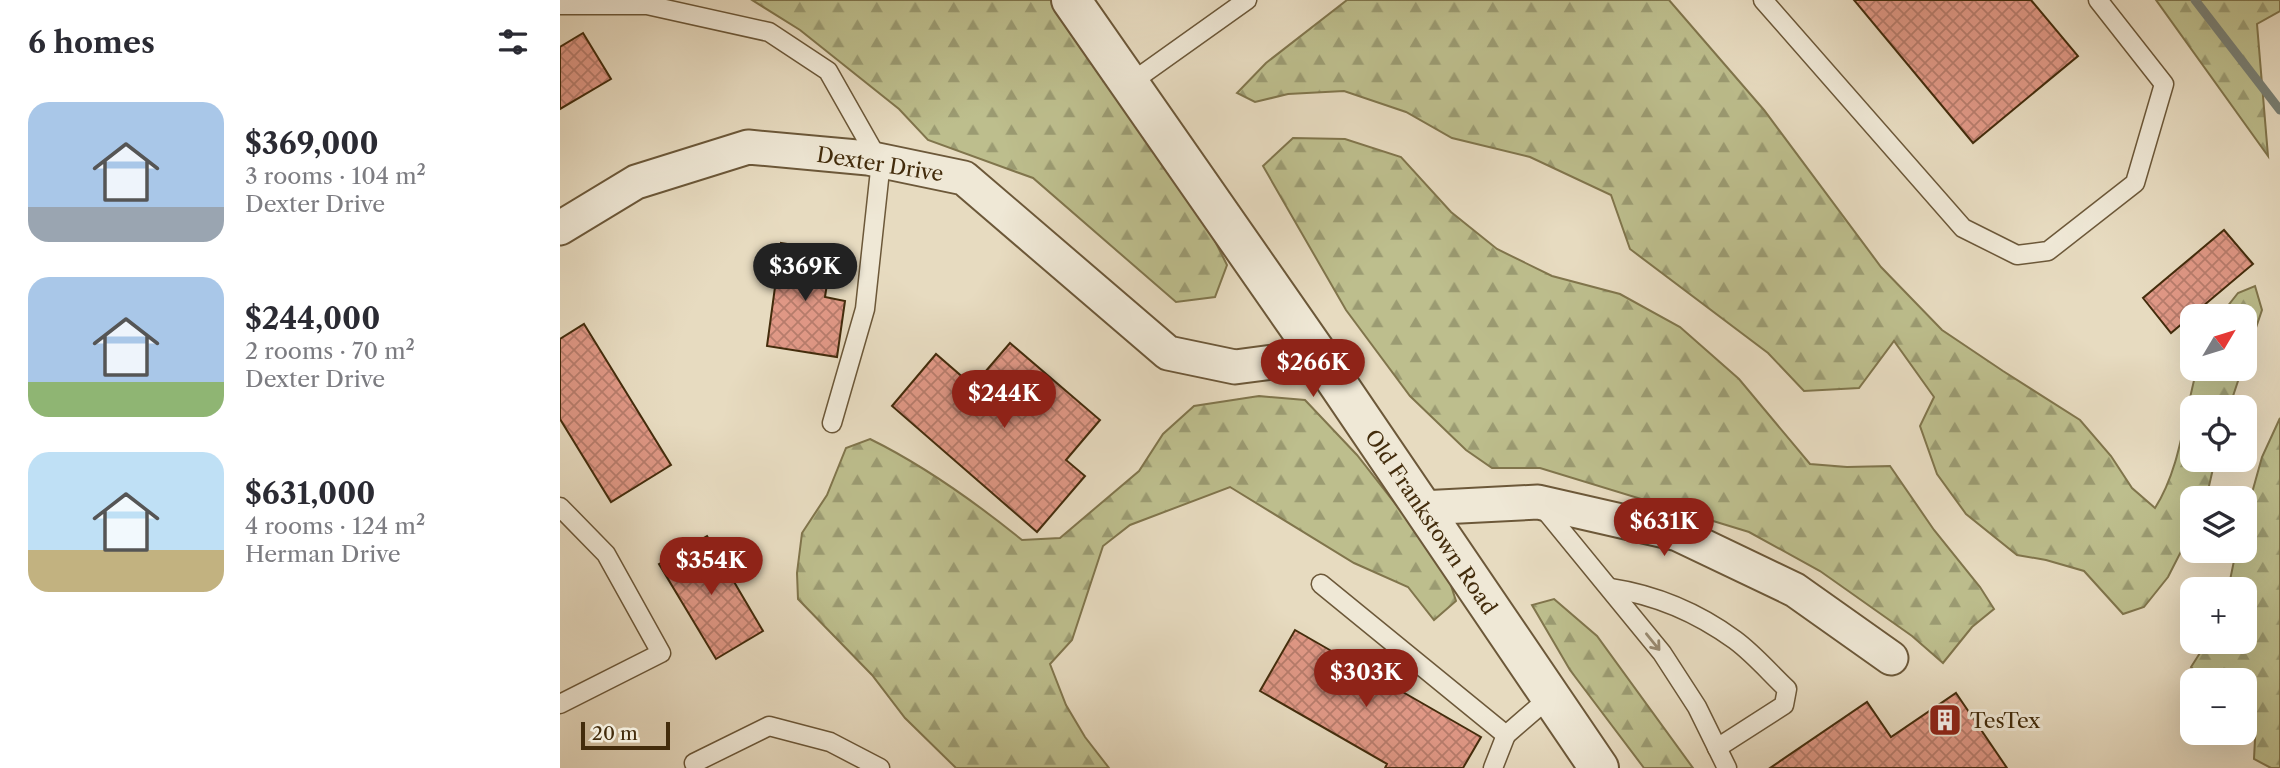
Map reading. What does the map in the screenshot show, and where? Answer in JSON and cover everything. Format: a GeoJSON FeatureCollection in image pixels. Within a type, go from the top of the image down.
{"type":"FeatureCollection","features":[{"type":"Feature","properties":{"kind":"street","name":"Old Frankstown Road"},"geometry":{"type":"LineString","coordinates":[[1071,0],[1319,356],[1599,768]]}},
{"type":"Feature","properties":{"kind":"street","name":"Dexter Drive"},"geometry":{"type":"LineString","coordinates":[[560,228],[636,182],[748,146],[880,161],[964,178],[1168,353],[1235,367],[1319,356]]}},
{"type":"Feature","properties":{"kind":"street"},"geometry":{"type":"LineString","coordinates":[[1421,508],[1538,502],[1678,534],[1795,590],[1891,658]]}},
{"type":"Feature","properties":{"kind":"lane"},"geometry":{"type":"LineString","coordinates":[[1129,84],[1247,0]]}},
{"type":"Feature","properties":{"kind":"lane"},"geometry":{"type":"LineString","coordinates":[[1763,0],[1963,228],[2017,255],[2048,251],[2135,183],[2164,84],[2098,0]]}},
{"type":"Feature","properties":{"kind":"lane"},"geometry":{"type":"LineString","coordinates":[[560,5],[647,5],[769,32],[828,71],[880,161],[865,309],[832,423]]}},
{"type":"Feature","properties":{"kind":"lane"},"geometry":{"type":"LineString","coordinates":[[1538,502],[1662,653],[1697,707],[1727,768]]}},
{"type":"Feature","properties":{"kind":"lane"},"geometry":{"type":"LineString","coordinates":[[560,507],[606,554],[661,653],[560,704]]}},
{"type":"Feature","properties":{"kind":"lane"},"geometry":{"type":"LineString","coordinates":[[1321,584],[1506,735]]}},
{"type":"Feature","properties":{"kind":"lane"},"geometry":{"type":"LineString","coordinates":[[1610,588],[1636,592],[1673,604],[1735,640],[1787,689],[1784,705],[1717,748]]}},
{"type":"Feature","properties":{"kind":"lane"},"geometry":{"type":"LineString","coordinates":[[1493,768],[1506,735],[1550,697]]}},
{"type":"Feature","properties":{"kind":"lane"},"geometry":{"type":"LineString","coordinates":[[692,766],[769,726],[830,742],[880,768]]}},
{"type":"Feature","properties":{"kind":"green space"},"geometry":{"type":"Polygon","coordinates":[[[752,0],[1053,0],[1214,239],[1227,265],[1215,297],[1176,302],[1033,178],[928,140],[899,109],[800,30],[752,0]]]}},
{"type":"Feature","properties":{"kind":"green space"},"geometry":{"type":"Polygon","coordinates":[[[1347,0],[1669,0],[1764,110],[1881,267],[1942,330],[2080,420],[2111,456],[2132,488],[2155,508],[2171,475],[2180,441],[2180,472],[2212,472],[2209,486],[2180,486],[2180,553],[2168,577],[2144,607],[2123,614],[2084,571],[2017,555],[1966,514],[1937,474],[1920,426],[1934,397],[1894,341],[1859,388],[1804,391],[1768,353],[1630,249],[1611,195],[1530,157],[1452,138],[1406,112],[1344,91],[1288,94],[1255,102],[1237,93],[1266,63],[1347,0]]]}},
{"type":"Feature","properties":{"kind":"green space"},"geometry":{"type":"Polygon","coordinates":[[[2156,0],[2280,0],[2280,11],[2257,24],[2268,156],[2156,0]]]}},
{"type":"Feature","properties":{"kind":"green space"},"geometry":{"type":"Polygon","coordinates":[[[1293,138],[1345,139],[1401,157],[1451,212],[1497,249],[1552,276],[1620,294],[1680,327],[1739,379],[1810,464],[1890,466],[1994,609],[1972,627],[1943,663],[1912,636],[1820,571],[1749,532],[1540,468],[1492,468],[1466,450],[1410,396],[1346,310],[1263,166],[1293,138]]]}},
{"type":"Feature","properties":{"kind":"green space"},"geometry":{"type":"Polygon","coordinates":[[[2255,286],[2262,310],[2258,322],[2258,304],[2229,304],[2238,293],[2255,286]]]}},
{"type":"Feature","properties":{"kind":"green space"},"geometry":{"type":"Polygon","coordinates":[[[2194,382],[2238,382],[2233,395],[2191,395],[2194,382]]]}},
{"type":"Feature","properties":{"kind":"green space"},"geometry":{"type":"Polygon","coordinates":[[[1259,396],[1305,400],[1357,455],[1445,567],[1456,601],[1434,620],[1408,587],[1354,563],[1230,487],[1130,525],[1103,546],[1072,640],[1050,664],[1066,705],[1085,737],[1109,768],[956,768],[905,718],[872,675],[798,599],[797,573],[802,533],[827,495],[846,448],[870,439],[949,485],[1022,540],[1060,538],[1139,471],[1163,434],[1194,406],[1259,396]]]}},
{"type":"Feature","properties":{"kind":"green space"},"geometry":{"type":"Polygon","coordinates":[[[2280,418],[2280,768],[2271,768],[2254,759],[2255,745],[2257,745],[2257,668],[2191,667],[2199,654],[2257,654],[2257,577],[2231,577],[2234,563],[2257,563],[2257,486],[2254,486],[2262,457],[2280,418]]]}},
{"type":"Feature","properties":{"kind":"green space"},"geometry":{"type":"Polygon","coordinates":[[[1554,599],[1597,636],[1693,768],[1644,768],[1570,670],[1532,605],[1554,599]]]}},
{"type":"Feature","properties":{"kind":"building"},"geometry":{"type":"Polygon","coordinates":[[[1854,0],[2031,0],[2078,56],[1973,143],[1854,0]]]}},
{"type":"Feature","properties":{"kind":"building"},"geometry":{"type":"Polygon","coordinates":[[[583,33],[611,79],[560,109],[560,47],[583,33]]]}},
{"type":"Feature","properties":{"kind":"building"},"geometry":{"type":"Polygon","coordinates":[[[2224,230],[2253,264],[2205,304],[2180,304],[2180,325],[2171,333],[2143,298],[2224,230]]]}},
{"type":"Feature","properties":{"kind":"building"},"geometry":{"type":"Polygon","coordinates":[[[781,243],[832,251],[825,297],[845,301],[837,357],[767,346],[781,243]]]}},
{"type":"Feature","properties":{"kind":"building"},"geometry":{"type":"Polygon","coordinates":[[[584,324],[671,465],[611,502],[560,419],[560,339],[584,324]]]}},
{"type":"Feature","properties":{"kind":"building"},"geometry":{"type":"Polygon","coordinates":[[[1010,343],[1100,420],[1066,460],[1085,476],[1037,532],[892,406],[936,354],[973,386],[1010,343]]]}},
{"type":"Feature","properties":{"kind":"building"},"geometry":{"type":"Polygon","coordinates":[[[707,536],[763,631],[716,659],[659,564],[707,536]]]}},
{"type":"Feature","properties":{"kind":"building"},"geometry":{"type":"Polygon","coordinates":[[[1295,630],[1481,737],[1463,768],[1385,768],[1387,764],[1260,691],[1295,630]]]}},
{"type":"Feature","properties":{"kind":"building","name":"TesTex"},"geometry":{"type":"Polygon","coordinates":[[[1956,693],[2007,768],[1770,768],[1867,702],[1891,737],[1956,693]]]}},
{"type":"Feature","properties":{"kind":"waterway"},"geometry":{"type":"LineString","coordinates":[[2195,0],[2280,110]]}},
{"type":"Feature","properties":{"kind":"place","name":"TesTex"},"geometry":{"type":"Point","coordinates":[1945,720]}}]}
